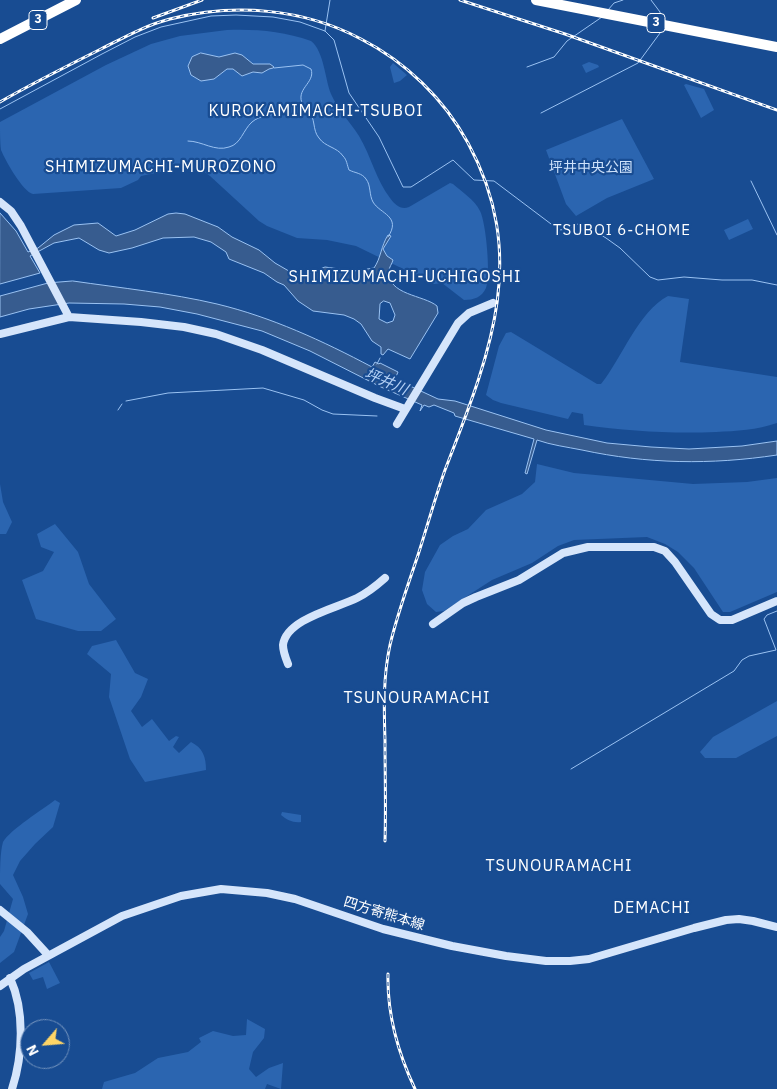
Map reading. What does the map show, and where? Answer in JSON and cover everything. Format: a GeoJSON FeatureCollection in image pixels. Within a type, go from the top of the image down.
{"type":"FeatureCollection","features":[{"type":"Feature","properties":{"kind":"highway","name":"3"},"geometry":{"type":"LineString","coordinates":[[0,34],[65,0]]}},
{"type":"Feature","properties":{"kind":"highway","name":"3"},"geometry":{"type":"LineString","coordinates":[[0,39],[76,0]]}},
{"type":"Feature","properties":{"kind":"highway","name":"3"},"geometry":{"type":"LineString","coordinates":[[536,0],[777,47]]}},
{"type":"Feature","properties":{"kind":"highway","name":"3"},"geometry":{"type":"LineString","coordinates":[[563,0],[777,42]]}},
{"type":"Feature","properties":{"kind":"street"},"geometry":{"type":"LineString","coordinates":[[0,202],[10,211],[21,226],[67,313]]}},
{"type":"Feature","properties":{"kind":"street"},"geometry":{"type":"LineString","coordinates":[[397,424],[458,324],[469,313],[493,303]]}},
{"type":"Feature","properties":{"kind":"street"},"geometry":{"type":"LineString","coordinates":[[0,334],[67,313],[184,327],[216,334],[266,351],[376,398],[406,407]]}},
{"type":"Feature","properties":{"kind":"street"},"geometry":{"type":"LineString","coordinates":[[433,624],[463,603],[519,580],[563,553],[588,547],[654,547],[665,551],[675,562],[711,614],[720,620],[732,620],[777,601]]}},
{"type":"Feature","properties":{"kind":"street"},"geometry":{"type":"LineString","coordinates":[[288,664],[283,646],[286,638],[298,624],[311,616],[358,598],[385,578]]}},
{"type":"Feature","properties":{"kind":"street","name":"四方寄熊本線"},"geometry":{"type":"LineString","coordinates":[[0,986],[48,955],[122,916],[182,896],[221,889],[267,893],[295,900],[383,929],[452,946],[546,961],[589,959],[694,928],[739,918],[777,927]]}},
{"type":"Feature","properties":{"kind":"street"},"geometry":{"type":"LineString","coordinates":[[0,910],[27,932],[48,955]]}},
{"type":"Feature","properties":{"kind":"street"},"geometry":{"type":"LineString","coordinates":[[10,978],[16,991],[20,1017],[17,1073],[12,1089]]}},
{"type":"Feature","properties":{"kind":"green space"},"geometry":{"type":"Polygon","coordinates":[[[227,30],[269,31],[311,41],[319,51],[334,100],[359,136],[381,184],[396,205],[403,208],[409,207],[450,183],[472,200],[478,207],[482,217],[488,261],[486,288],[480,296],[464,300],[442,283],[434,284],[356,246],[327,240],[297,238],[267,226],[203,171],[180,168],[141,176],[138,180],[121,188],[33,194],[24,188],[10,168],[1,150],[0,122],[106,65],[151,44],[180,36],[227,30]]]}},
{"type":"Feature","properties":{"kind":"green space"},"geometry":{"type":"Polygon","coordinates":[[[589,62],[599,67],[586,73],[582,65],[589,62]]]}},
{"type":"Feature","properties":{"kind":"green space"},"geometry":{"type":"Polygon","coordinates":[[[393,63],[407,75],[394,83],[390,67],[393,63]]]}},
{"type":"Feature","properties":{"kind":"green space"},"geometry":{"type":"Polygon","coordinates":[[[684,85],[704,89],[714,110],[701,118],[684,85]]]}},
{"type":"Feature","properties":{"kind":"green space","name":"坪井中央公園"},"geometry":{"type":"Polygon","coordinates":[[[622,119],[654,179],[607,198],[576,216],[566,204],[546,150],[622,119]]]}},
{"type":"Feature","properties":{"kind":"green space"},"geometry":{"type":"Polygon","coordinates":[[[748,219],[753,229],[729,240],[724,230],[748,219]]]}},
{"type":"Feature","properties":{"kind":"green space"},"geometry":{"type":"Polygon","coordinates":[[[668,296],[689,299],[680,362],[777,377],[777,423],[739,431],[699,433],[617,429],[584,425],[583,414],[572,412],[568,419],[501,403],[486,395],[499,346],[506,333],[511,332],[597,384],[601,384],[639,324],[657,303],[668,296]]]}},
{"type":"Feature","properties":{"kind":"green space"},"geometry":{"type":"Polygon","coordinates":[[[537,464],[574,473],[693,484],[747,482],[777,478],[777,592],[730,612],[723,612],[694,568],[678,552],[665,544],[647,537],[574,540],[558,546],[532,563],[492,580],[444,611],[436,612],[427,604],[422,590],[425,572],[440,545],[468,529],[486,510],[522,494],[535,482],[537,464]]]}},
{"type":"Feature","properties":{"kind":"green space"},"geometry":{"type":"Polygon","coordinates":[[[0,484],[3,502],[12,522],[6,534],[0,534],[0,484]]]}},
{"type":"Feature","properties":{"kind":"green space"},"geometry":{"type":"Polygon","coordinates":[[[55,524],[78,552],[89,584],[116,619],[101,631],[78,631],[36,619],[22,580],[43,571],[54,552],[41,547],[37,534],[55,524]]]}},
{"type":"Feature","properties":{"kind":"green space"},"geometry":{"type":"Polygon","coordinates":[[[116,640],[135,673],[148,679],[141,697],[131,711],[142,727],[152,719],[169,741],[176,736],[179,737],[173,747],[179,753],[191,742],[195,744],[203,753],[206,770],[145,782],[130,759],[109,697],[111,674],[87,654],[92,646],[116,640]]]}},
{"type":"Feature","properties":{"kind":"green space"},"geometry":{"type":"Polygon","coordinates":[[[777,701],[777,736],[736,758],[705,758],[700,752],[713,737],[777,701]]]}},
{"type":"Feature","properties":{"kind":"green space"},"geometry":{"type":"Polygon","coordinates":[[[55,800],[60,803],[53,827],[20,861],[13,875],[28,914],[14,952],[0,963],[0,937],[4,931],[13,899],[0,884],[3,842],[20,826],[55,800]]]}},
{"type":"Feature","properties":{"kind":"green space"},"geometry":{"type":"Polygon","coordinates":[[[282,812],[301,815],[301,822],[288,820],[281,815],[282,812]]]}},
{"type":"Feature","properties":{"kind":"green space"},"geometry":{"type":"Polygon","coordinates":[[[49,962],[60,983],[47,989],[43,977],[33,980],[29,973],[49,962]]]}},
{"type":"Feature","properties":{"kind":"green space"},"geometry":{"type":"Polygon","coordinates":[[[247,1019],[265,1029],[264,1038],[253,1052],[249,1069],[256,1077],[269,1068],[283,1063],[281,1089],[267,1084],[265,1089],[102,1089],[104,1082],[135,1073],[158,1058],[188,1052],[201,1042],[199,1038],[213,1031],[233,1036],[246,1035],[247,1019]]]}},
{"type":"Feature","properties":{"kind":"water"},"geometry":{"type":"Polygon","coordinates":[[[201,53],[219,57],[235,53],[242,55],[253,64],[270,64],[274,67],[262,73],[253,72],[242,76],[233,69],[227,69],[214,79],[201,81],[191,75],[188,66],[192,57],[201,53]]]}},
{"type":"Feature","properties":{"kind":"water"},"geometry":{"type":"Polygon","coordinates":[[[0,213],[16,231],[28,252],[38,248],[54,235],[74,225],[98,223],[116,236],[135,230],[168,214],[176,213],[185,214],[218,227],[232,237],[259,250],[275,263],[294,274],[308,274],[325,267],[354,271],[374,268],[388,235],[391,236],[383,249],[387,256],[393,260],[389,270],[390,279],[400,290],[437,306],[438,313],[410,359],[388,349],[383,355],[381,354],[381,347],[372,341],[361,324],[354,319],[344,315],[313,311],[298,301],[284,285],[264,273],[229,259],[226,252],[211,242],[194,237],[163,238],[109,253],[99,250],[79,238],[54,243],[30,256],[40,273],[0,284],[0,213]],[[384,301],[380,304],[379,319],[387,323],[393,321],[395,315],[390,303],[384,301]]]}},
{"type":"Feature","properties":{"kind":"water","name":"坪井川"},"geometry":{"type":"Polygon","coordinates":[[[73,281],[181,297],[237,309],[296,331],[372,367],[375,362],[380,363],[398,372],[395,379],[438,399],[455,401],[546,430],[607,443],[689,449],[742,446],[777,441],[777,455],[703,462],[679,462],[606,455],[537,440],[527,474],[525,473],[534,439],[455,416],[454,413],[434,405],[429,407],[424,405],[420,411],[422,405],[381,387],[310,351],[262,331],[197,314],[160,307],[124,304],[69,303],[29,309],[0,317],[0,296],[48,283],[73,281]]]}},
{"type":"Feature","properties":{"kind":"waterway"},"geometry":{"type":"LineString","coordinates":[[325,31],[330,0]]}},
{"type":"Feature","properties":{"kind":"waterway"},"geometry":{"type":"LineString","coordinates":[[608,10],[614,3],[623,0]]}},
{"type":"Feature","properties":{"kind":"waterway"},"geometry":{"type":"LineString","coordinates":[[651,0],[660,12],[661,20]]}},
{"type":"Feature","properties":{"kind":"waterway"},"geometry":{"type":"LineString","coordinates":[[0,109],[135,37],[161,27],[211,16],[236,15],[273,17],[300,22],[325,31],[334,40],[349,93],[379,137],[403,187],[411,187],[453,160],[474,180],[494,181],[559,230],[568,229],[578,224],[591,229],[620,248],[650,277],[658,280],[684,277],[752,280],[777,285]]}},
{"type":"Feature","properties":{"kind":"waterway"},"geometry":{"type":"LineString","coordinates":[[527,67],[554,57],[567,41],[602,17]]}},
{"type":"Feature","properties":{"kind":"waterway"},"geometry":{"type":"LineString","coordinates":[[541,113],[638,63],[663,29]]}},
{"type":"Feature","properties":{"kind":"waterway"},"geometry":{"type":"LineString","coordinates":[[274,68],[303,65],[311,69],[311,78],[301,95],[303,105]]}},
{"type":"Feature","properties":{"kind":"waterway"},"geometry":{"type":"LineString","coordinates":[[188,141],[219,148],[229,147],[239,140],[249,125],[255,120],[281,112],[294,105],[304,106],[310,113],[315,131],[322,141],[340,153],[345,159],[349,170],[362,175],[368,181],[373,202],[388,216],[393,224],[388,237]]}},
{"type":"Feature","properties":{"kind":"waterway"},"geometry":{"type":"LineString","coordinates":[[751,181],[777,235]]}},
{"type":"Feature","properties":{"kind":"waterway","name":"坪井川"},"geometry":{"type":"LineString","coordinates":[[377,364],[380,358]]}},
{"type":"Feature","properties":{"kind":"waterway"},"geometry":{"type":"LineString","coordinates":[[126,401],[168,393],[263,388],[304,400],[333,414],[377,416]]}},
{"type":"Feature","properties":{"kind":"waterway"},"geometry":{"type":"LineString","coordinates":[[118,410],[122,404]]}},
{"type":"Feature","properties":{"kind":"waterway"},"geometry":{"type":"LineString","coordinates":[[571,769],[734,671],[742,660],[749,656],[776,650],[764,619],[767,615],[777,611]]}},
{"type":"Feature","properties":{"kind":"railway"},"geometry":{"type":"LineString","coordinates":[[153,18],[202,0]]}},
{"type":"Feature","properties":{"kind":"railway"},"geometry":{"type":"LineString","coordinates":[[460,0],[565,34],[777,110]]}},
{"type":"Feature","properties":{"kind":"railway"},"geometry":{"type":"LineString","coordinates":[[0,102],[143,28],[170,19],[194,14],[243,10],[268,11],[316,21],[339,29],[378,48],[422,83],[447,111],[468,143],[487,186],[497,227],[500,268],[496,308],[488,348],[476,388],[441,481],[399,611],[390,645],[384,692],[385,841]]}},
{"type":"Feature","properties":{"kind":"railway"},"geometry":{"type":"LineString","coordinates":[[388,974],[389,1004],[395,1033],[403,1061],[415,1089]]}},
{"type":"Feature","properties":{"kind":"district","name":"KUROKAMIMACHI-TSUBOI"},"geometry":{"type":"Point","coordinates":[316,111]}},
{"type":"Feature","properties":{"kind":"district","name":"SHIMIZUMACHI-MUROZONO"},"geometry":{"type":"Point","coordinates":[161,167]}},
{"type":"Feature","properties":{"kind":"district","name":"TSUBOI 6-CHOME"},"geometry":{"type":"Point","coordinates":[622,231]}},
{"type":"Feature","properties":{"kind":"district","name":"SHIMIZUMACHI-UCHIGOSHI"},"geometry":{"type":"Point","coordinates":[405,277]}},
{"type":"Feature","properties":{"kind":"district","name":"TSUNOURAMACHI"},"geometry":{"type":"Point","coordinates":[417,698]}},
{"type":"Feature","properties":{"kind":"district","name":"TSUNOURAMACHI"},"geometry":{"type":"Point","coordinates":[559,866]}},
{"type":"Feature","properties":{"kind":"district","name":"DEMACHI"},"geometry":{"type":"Point","coordinates":[652,908]}}]}
